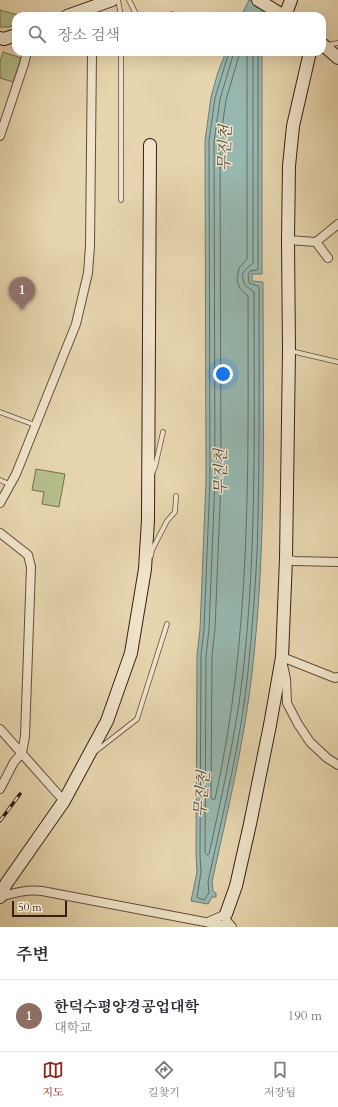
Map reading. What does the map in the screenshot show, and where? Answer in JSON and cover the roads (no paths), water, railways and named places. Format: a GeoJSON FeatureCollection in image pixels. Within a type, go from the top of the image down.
{"type":"FeatureCollection","features":[{"type":"Feature","properties":{"kind":"street"},"geometry":{"type":"LineString","coordinates":[[89,12],[111,0]]}},
{"type":"Feature","properties":{"kind":"street"},"geometry":{"type":"LineString","coordinates":[[286,12],[291,0]]}},
{"type":"Feature","properties":{"kind":"street"},"geometry":{"type":"LineString","coordinates":[[264,3],[278,12]]}},
{"type":"Feature","properties":{"kind":"street"},"geometry":{"type":"LineString","coordinates":[[0,38],[4,39],[12,36]]}},
{"type":"Feature","properties":{"kind":"street"},"geometry":{"type":"LineString","coordinates":[[326,48],[338,58]]}},
{"type":"Feature","properties":{"kind":"street"},"geometry":{"type":"LineString","coordinates":[[0,136],[3,118],[26,56]]}},
{"type":"Feature","properties":{"kind":"street"},"geometry":{"type":"LineString","coordinates":[[0,503],[11,485],[76,324],[88,273],[90,246],[92,56]]}},
{"type":"Feature","properties":{"kind":"street"},"geometry":{"type":"LineString","coordinates":[[231,927],[226,920],[226,914],[236,886],[250,824],[282,657],[286,559],[289,351],[289,166],[300,93],[309,56]]}},
{"type":"Feature","properties":{"kind":"street"},"geometry":{"type":"LineString","coordinates":[[0,897],[6,884],[64,801],[89,756],[107,721],[131,653],[145,569],[148,520],[150,145]]}},
{"type":"Feature","properties":{"kind":"street"},"geometry":{"type":"LineString","coordinates":[[288,240],[316,242],[338,224]]}},
{"type":"Feature","properties":{"kind":"street"},"geometry":{"type":"LineString","coordinates":[[316,242],[328,258]]}},
{"type":"Feature","properties":{"kind":"street"},"geometry":{"type":"LineString","coordinates":[[0,533],[28,555],[31,567],[26,736],[22,753],[14,762],[0,789]]}},
{"type":"Feature","properties":{"kind":"street"},"geometry":{"type":"LineString","coordinates":[[286,559],[294,561],[338,562]]}},
{"type":"Feature","properties":{"kind":"street"},"geometry":{"type":"LineString","coordinates":[[282,657],[335,678],[338,677]]}},
{"type":"Feature","properties":{"kind":"street"},"geometry":{"type":"LineString","coordinates":[[282,657],[286,679],[287,703],[310,742],[338,766]]}},
{"type":"Feature","properties":{"kind":"street"},"geometry":{"type":"LineString","coordinates":[[0,729],[64,801]]}},
{"type":"Feature","properties":{"kind":"street"},"geometry":{"type":"LineString","coordinates":[[0,897],[22,891],[42,891],[231,927]]}},
{"type":"Feature","properties":{"kind":"street"},"geometry":{"type":"LineString","coordinates":[[207,922],[226,914]]}},
{"type":"Feature","properties":{"kind":"lane"},"geometry":{"type":"LineString","coordinates":[[111,0],[118,12]]}},
{"type":"Feature","properties":{"kind":"lane"},"geometry":{"type":"LineString","coordinates":[[129,0],[135,12]]}},
{"type":"Feature","properties":{"kind":"lane"},"geometry":{"type":"LineString","coordinates":[[326,45],[338,43]]}},
{"type":"Feature","properties":{"kind":"lane"},"geometry":{"type":"LineString","coordinates":[[121,56],[121,200]]}},
{"type":"Feature","properties":{"kind":"lane"},"geometry":{"type":"LineString","coordinates":[[289,351],[338,362]]}},
{"type":"Feature","properties":{"kind":"lane"},"geometry":{"type":"LineString","coordinates":[[0,412],[36,425]]}},
{"type":"Feature","properties":{"kind":"lane"},"geometry":{"type":"LineString","coordinates":[[149,481],[156,467],[163,432]]}},
{"type":"Feature","properties":{"kind":"lane"},"geometry":{"type":"LineString","coordinates":[[0,480],[11,485]]}},
{"type":"Feature","properties":{"kind":"lane"},"geometry":{"type":"LineString","coordinates":[[145,569],[167,521],[175,512],[176,496]]}},
{"type":"Feature","properties":{"kind":"lane"},"geometry":{"type":"LineString","coordinates":[[89,756],[137,719],[167,624]]}},
{"type":"Feature","properties":{"kind":"water"},"geometry":{"type":"Polygon","coordinates":[[[249,0],[266,0],[262,12],[243,12],[249,0]]]}},
{"type":"Feature","properties":{"kind":"water","name":"무진천"},"geometry":{"type":"Polygon","coordinates":[[[224,56],[262,56],[262,274],[252,274],[252,281],[263,282],[263,478],[257,624],[249,700],[235,778],[212,882],[213,891],[216,893],[216,897],[212,897],[208,904],[191,901],[197,872],[197,655],[200,629],[206,480],[205,141],[211,97],[224,56]]]}},
{"type":"Feature","properties":{"kind":"railway"},"geometry":{"type":"LineString","coordinates":[[0,821],[20,794]]}},
{"type":"Feature","properties":{"kind":"place","name":"한덕수평양경공업대학"},"geometry":{"type":"Point","coordinates":[22,310]}}]}
